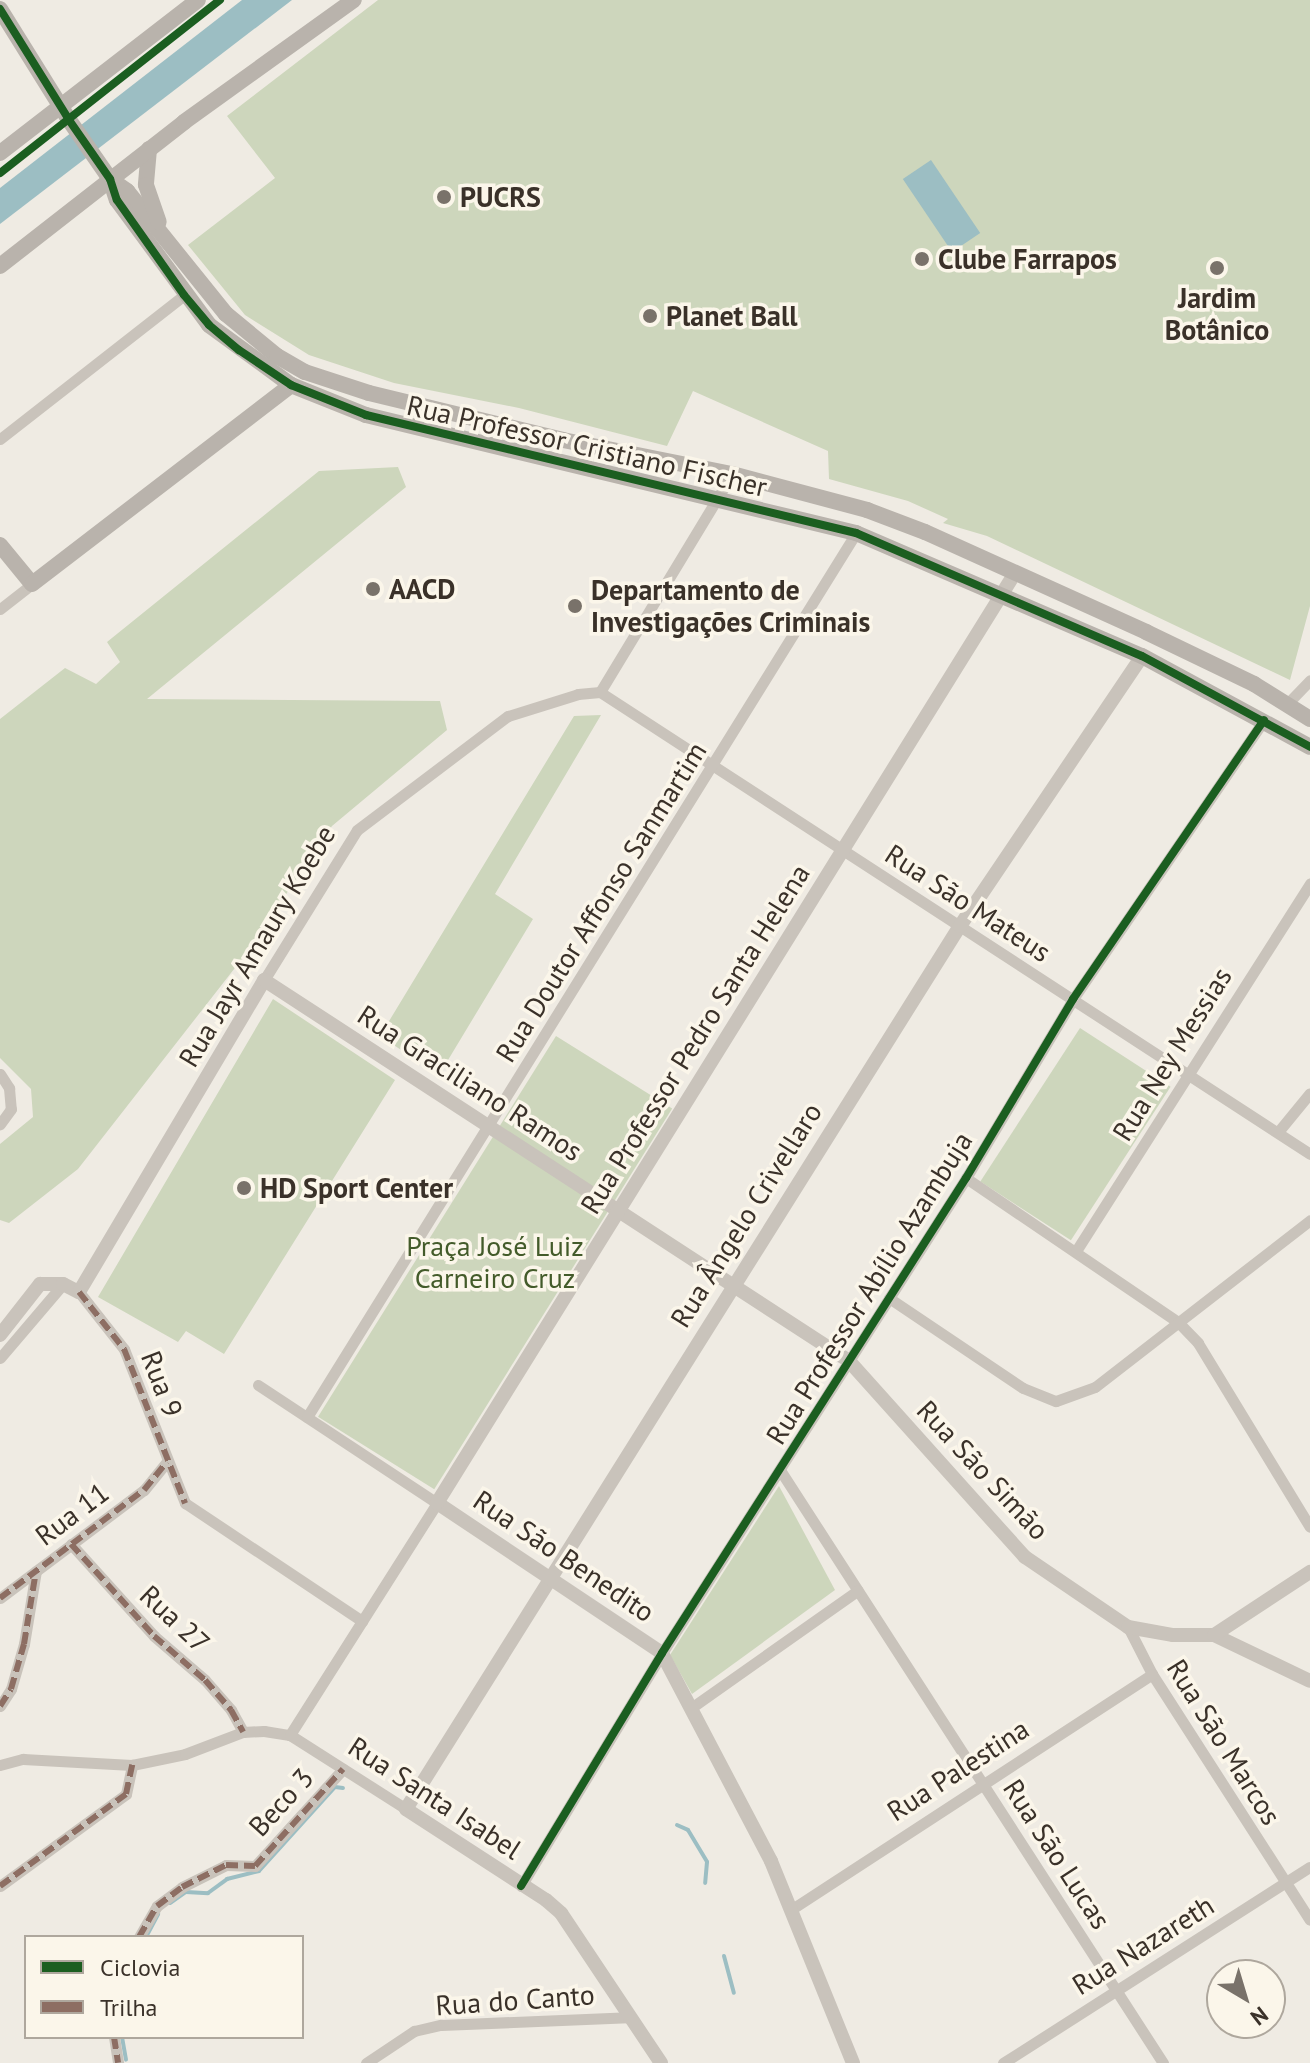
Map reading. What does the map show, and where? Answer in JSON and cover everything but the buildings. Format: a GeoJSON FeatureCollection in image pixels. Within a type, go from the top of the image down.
{"type":"FeatureCollection","features":[{"type":"Feature","properties":{"kind":"main road"},"geometry":{"type":"LineString","coordinates":[[0,153],[198,0]]}},
{"type":"Feature","properties":{"kind":"main road"},"geometry":{"type":"LineString","coordinates":[[0,266],[106,173],[149,149],[354,0]]}},
{"type":"Feature","properties":{"kind":"main road","name":"Rua Professor Cristiano Fischer"},"geometry":{"type":"LineString","coordinates":[[0,9],[106,173],[117,200],[184,295],[209,325],[239,350],[291,385],[366,415],[856,533],[1142,656],[1310,747]]}},
{"type":"Feature","properties":{"kind":"main road"},"geometry":{"type":"LineString","coordinates":[[149,149],[146,185],[165,239]]}},
{"type":"Feature","properties":{"kind":"main road","name":"Rua Professor Cristiano Fischer"},"geometry":{"type":"LineString","coordinates":[[106,173],[127,191],[226,314],[277,356],[305,372],[369,393],[732,474],[867,510],[1015,573],[1227,671],[1310,719]]}},
{"type":"Feature","properties":{"kind":"main road"},"geometry":{"type":"LineString","coordinates":[[239,350],[305,372]]}},
{"type":"Feature","properties":{"kind":"main road"},"geometry":{"type":"LineString","coordinates":[[0,545],[32,584],[291,385]]}},
{"type":"Feature","properties":{"kind":"main road"},"geometry":{"type":"LineString","coordinates":[[626,478],[632,454]]}},
{"type":"Feature","properties":{"kind":"street"},"geometry":{"type":"LineString","coordinates":[[0,439],[184,295]]}},
{"type":"Feature","properties":{"kind":"street"},"geometry":{"type":"LineString","coordinates":[[600,692],[732,474]]}},
{"type":"Feature","properties":{"kind":"street","name":"Rua Doutor Affonso Sanmartim"},"geometry":{"type":"LineString","coordinates":[[307,1417],[490,1127],[856,533]]}},
{"type":"Feature","properties":{"kind":"street","name":"Rua Professor Pedro Santa Helena"},"geometry":{"type":"LineString","coordinates":[[290,1735],[1015,573]]}},
{"type":"Feature","properties":{"kind":"street"},"geometry":{"type":"LineString","coordinates":[[0,609],[32,584]]}},
{"type":"Feature","properties":{"kind":"street","name":"Rua Ângelo Crivellaro"},"geometry":{"type":"LineString","coordinates":[[406,1809],[960,926],[1142,656]]}},
{"type":"Feature","properties":{"kind":"street"},"geometry":{"type":"LineString","coordinates":[[1287,704],[1310,680]]}},
{"type":"Feature","properties":{"kind":"street","name":"Rua São Mateus"},"geometry":{"type":"LineString","coordinates":[[600,692],[1310,1154]]}},
{"type":"Feature","properties":{"kind":"street","name":"Rua Jayr Amaury Koebe"},"geometry":{"type":"LineString","coordinates":[[79,1292],[357,830],[508,716],[578,694],[600,692]]}},
{"type":"Feature","properties":{"kind":"street","name":"Rua Professor Abílio Azambuja"},"geometry":{"type":"LineString","coordinates":[[521,1886],[662,1653],[966,1178],[1073,999],[1264,720]]}},
{"type":"Feature","properties":{"kind":"street","name":"Rua Ney Messias"},"geometry":{"type":"LineString","coordinates":[[1076,1251],[1310,883]]}},
{"type":"Feature","properties":{"kind":"street","name":"Rua Graciliano Ramos"},"geometry":{"type":"LineString","coordinates":[[264,980],[849,1361]]}},
{"type":"Feature","properties":{"kind":"street"},"geometry":{"type":"LineString","coordinates":[[0,1074],[9,1088],[11,1109],[0,1124]]}},
{"type":"Feature","properties":{"kind":"street"},"geometry":{"type":"LineString","coordinates":[[1278,1132],[1310,1093]]}},
{"type":"Feature","properties":{"kind":"street"},"geometry":{"type":"LineString","coordinates":[[966,1178],[1178,1322],[1198,1343],[1310,1527]]}},
{"type":"Feature","properties":{"kind":"street"},"geometry":{"type":"LineString","coordinates":[[889,1298],[1023,1388],[1056,1401],[1095,1387],[1310,1220]]}},
{"type":"Feature","properties":{"kind":"street"},"geometry":{"type":"LineString","coordinates":[[0,1335],[40,1284],[63,1284],[79,1292]]}},
{"type":"Feature","properties":{"kind":"street"},"geometry":{"type":"LineString","coordinates":[[0,1358],[63,1284]]}},
{"type":"Feature","properties":{"kind":"street","name":"Rua 9"},"geometry":{"type":"LineString","coordinates":[[79,1292],[124,1349],[185,1503],[362,1621]]}},
{"type":"Feature","properties":{"kind":"street","name":"Rua São Simão"},"geometry":{"type":"LineString","coordinates":[[849,1361],[1025,1557],[1128,1627],[1173,1635],[1214,1635],[1310,1681]]}},
{"type":"Feature","properties":{"kind":"street","name":"Rua São Benedito"},"geometry":{"type":"LineString","coordinates":[[258,1385],[551,1576],[662,1653],[771,1861],[853,2063]]}},
{"type":"Feature","properties":{"kind":"street","name":"Rua 11"},"geometry":{"type":"LineString","coordinates":[[0,1598],[144,1490],[167,1462]]}},
{"type":"Feature","properties":{"kind":"street","name":"Rua São Lucas"},"geometry":{"type":"LineString","coordinates":[[780,1470],[1163,2063]]}},
{"type":"Feature","properties":{"kind":"street","name":"Rua 27"},"geometry":{"type":"LineString","coordinates":[[71,1544],[154,1636],[205,1680],[231,1710],[243,1732]]}},
{"type":"Feature","properties":{"kind":"street"},"geometry":{"type":"LineString","coordinates":[[0,1706],[11,1689],[24,1644],[36,1571]]}},
{"type":"Feature","properties":{"kind":"street"},"geometry":{"type":"LineString","coordinates":[[1214,1635],[1310,1572]]}},
{"type":"Feature","properties":{"kind":"street"},"geometry":{"type":"LineString","coordinates":[[691,1708],[858,1590]]}},
{"type":"Feature","properties":{"kind":"street","name":"Rua São Marcos"},"geometry":{"type":"LineString","coordinates":[[1128,1627],[1152,1674],[1310,1920]]}},
{"type":"Feature","properties":{"kind":"street","name":"Rua Palestina"},"geometry":{"type":"LineString","coordinates":[[792,1909],[1152,1674]]}},
{"type":"Feature","properties":{"kind":"street"},"geometry":{"type":"LineString","coordinates":[[0,1765],[23,1759],[132,1765],[185,1754],[243,1732],[290,1735]]}},
{"type":"Feature","properties":{"kind":"street","name":"Rua Santa Isabel"},"geometry":{"type":"LineString","coordinates":[[290,1735],[561,1913],[661,2063]]}},
{"type":"Feature","properties":{"kind":"street"},"geometry":{"type":"LineString","coordinates":[[0,1886],[126,1794],[132,1765]]}},
{"type":"Feature","properties":{"kind":"street","name":"Beco 3"},"geometry":{"type":"LineString","coordinates":[[140,1935],[157,1906],[182,1887],[226,1865],[255,1866],[343,1769]]}},
{"type":"Feature","properties":{"kind":"street","name":"Rua Nazareth"},"geometry":{"type":"LineString","coordinates":[[1003,2063],[1310,1867]]}},
{"type":"Feature","properties":{"kind":"street","name":"Rua do Canto"},"geometry":{"type":"LineString","coordinates":[[366,2063],[414,2031],[441,2025],[628,2017]]}},
{"type":"Feature","properties":{"kind":"street"},"geometry":{"type":"LineString","coordinates":[[114,2039],[118,2063]]}},
{"type":"Feature","properties":{"kind":"street"},"geometry":{"type":"LineString","coordinates":[[388,2048],[392,2063]]}},
{"type":"Feature","properties":{"kind":"green space"},"geometry":{"type":"Polygon","coordinates":[[[378,0],[1310,0],[1310,606],[1290,680],[987,536],[943,523],[948,519],[908,501],[829,479],[828,451],[693,391],[667,446],[519,408],[394,383],[309,355],[245,315],[188,245],[275,178],[227,116],[378,0]]]}},
{"type":"Feature","properties":{"kind":"green space"},"geometry":{"type":"Polygon","coordinates":[[[398,467],[406,487],[147,699],[440,701],[447,730],[332,826],[245,955],[78,1169],[9,1223],[0,1220],[0,1144],[33,1117],[31,1089],[0,1058],[0,719],[65,668],[96,684],[120,662],[107,642],[319,471],[398,467]]]}},
{"type":"Feature","properties":{"kind":"green space"},"geometry":{"type":"Polygon","coordinates":[[[601,715],[495,894],[533,919],[439,1075],[380,1036],[574,716],[601,715]]]}},
{"type":"Feature","properties":{"kind":"green space","name":"HD Sport Center"},"geometry":{"type":"Polygon","coordinates":[[[273,999],[395,1080],[224,1354],[186,1331],[178,1342],[98,1297],[273,999]]]}},
{"type":"Feature","properties":{"kind":"green space"},"geometry":{"type":"Polygon","coordinates":[[[1080,1028],[1171,1087],[1071,1240],[980,1181],[1080,1028]]]}},
{"type":"Feature","properties":{"kind":"green space","name":"Praça José Luiz Carneiro Cruz"},"geometry":{"type":"Polygon","coordinates":[[[556,1036],[672,1109],[434,1489],[318,1417],[556,1036]]]}},
{"type":"Feature","properties":{"kind":"green space"},"geometry":{"type":"Polygon","coordinates":[[[779,1486],[835,1590],[692,1694],[670,1655],[779,1486]]]}},
{"type":"Feature","properties":{"kind":"water"},"geometry":{"type":"Polygon","coordinates":[[[242,0],[292,0],[0,224],[0,188],[242,0]]]}},
{"type":"Feature","properties":{"kind":"water"},"geometry":{"type":"Polygon","coordinates":[[[931,160],[980,233],[952,252],[903,179],[931,160]]]}},
{"type":"Feature","properties":{"kind":"waterway"},"geometry":{"type":"LineString","coordinates":[[170,1903],[186,1892],[208,1893],[227,1879],[259,1871],[335,1787],[343,1788]]}},
{"type":"Feature","properties":{"kind":"waterway"},"geometry":{"type":"LineString","coordinates":[[677,1825],[688,1830],[707,1862],[705,1883]]}},
{"type":"Feature","properties":{"kind":"waterway"},"geometry":{"type":"LineString","coordinates":[[147,1935],[158,1914]]}},
{"type":"Feature","properties":{"kind":"waterway"},"geometry":{"type":"LineString","coordinates":[[724,1956],[734,1993]]}},
{"type":"Feature","properties":{"kind":"waterway"},"geometry":{"type":"LineString","coordinates":[[122,2039],[126,2060]]}},
{"type":"Feature","properties":{"kind":"marked path"},"geometry":{"type":"LineString","coordinates":[[79,1292],[124,1349],[185,1503]]}},
{"type":"Feature","properties":{"kind":"marked path"},"geometry":{"type":"LineString","coordinates":[[0,1598],[144,1490],[167,1462]]}},
{"type":"Feature","properties":{"kind":"marked path"},"geometry":{"type":"LineString","coordinates":[[71,1544],[154,1636],[205,1680],[231,1710],[243,1732]]}},
{"type":"Feature","properties":{"kind":"marked path"},"geometry":{"type":"LineString","coordinates":[[0,1706],[11,1689],[24,1644],[36,1571]]}},
{"type":"Feature","properties":{"kind":"marked path"},"geometry":{"type":"LineString","coordinates":[[0,1886],[126,1794],[132,1765]]}},
{"type":"Feature","properties":{"kind":"marked path"},"geometry":{"type":"LineString","coordinates":[[140,1935],[157,1906],[182,1887],[226,1865],[255,1866],[343,1769]]}},
{"type":"Feature","properties":{"kind":"marked path"},"geometry":{"type":"LineString","coordinates":[[114,2039],[118,2063]]}},
{"type":"Feature","properties":{"kind":"cycle path"},"geometry":{"type":"LineString","coordinates":[[0,173],[220,0]]}},
{"type":"Feature","properties":{"kind":"cycle path"},"geometry":{"type":"LineString","coordinates":[[0,9],[110,179],[117,200],[184,295],[209,325],[239,350],[291,385],[366,415],[856,533],[1142,656],[1310,747]]}},
{"type":"Feature","properties":{"kind":"cycle path"},"geometry":{"type":"LineString","coordinates":[[521,1886],[662,1653],[966,1178],[1073,999],[1264,720]]}},
{"type":"Feature","properties":{"kind":"place","name":"PUCRS"},"geometry":{"type":"Point","coordinates":[444,197]}},
{"type":"Feature","properties":{"kind":"place","name":"Clube Farrapos"},"geometry":{"type":"Point","coordinates":[922,259]}},
{"type":"Feature","properties":{"kind":"place","name":"Jardim Botânico"},"geometry":{"type":"Point","coordinates":[1217,268]}},
{"type":"Feature","properties":{"kind":"place","name":"Planet Ball"},"geometry":{"type":"Point","coordinates":[650,316]}},
{"type":"Feature","properties":{"kind":"place","name":"AACD"},"geometry":{"type":"Point","coordinates":[373,589]}},
{"type":"Feature","properties":{"kind":"place","name":"Departamento de Investigações Criminais"},"geometry":{"type":"Point","coordinates":[575,606]}},
{"type":"Feature","properties":{"kind":"place","name":"HD Sport Center"},"geometry":{"type":"Point","coordinates":[244,1188]}}]}
